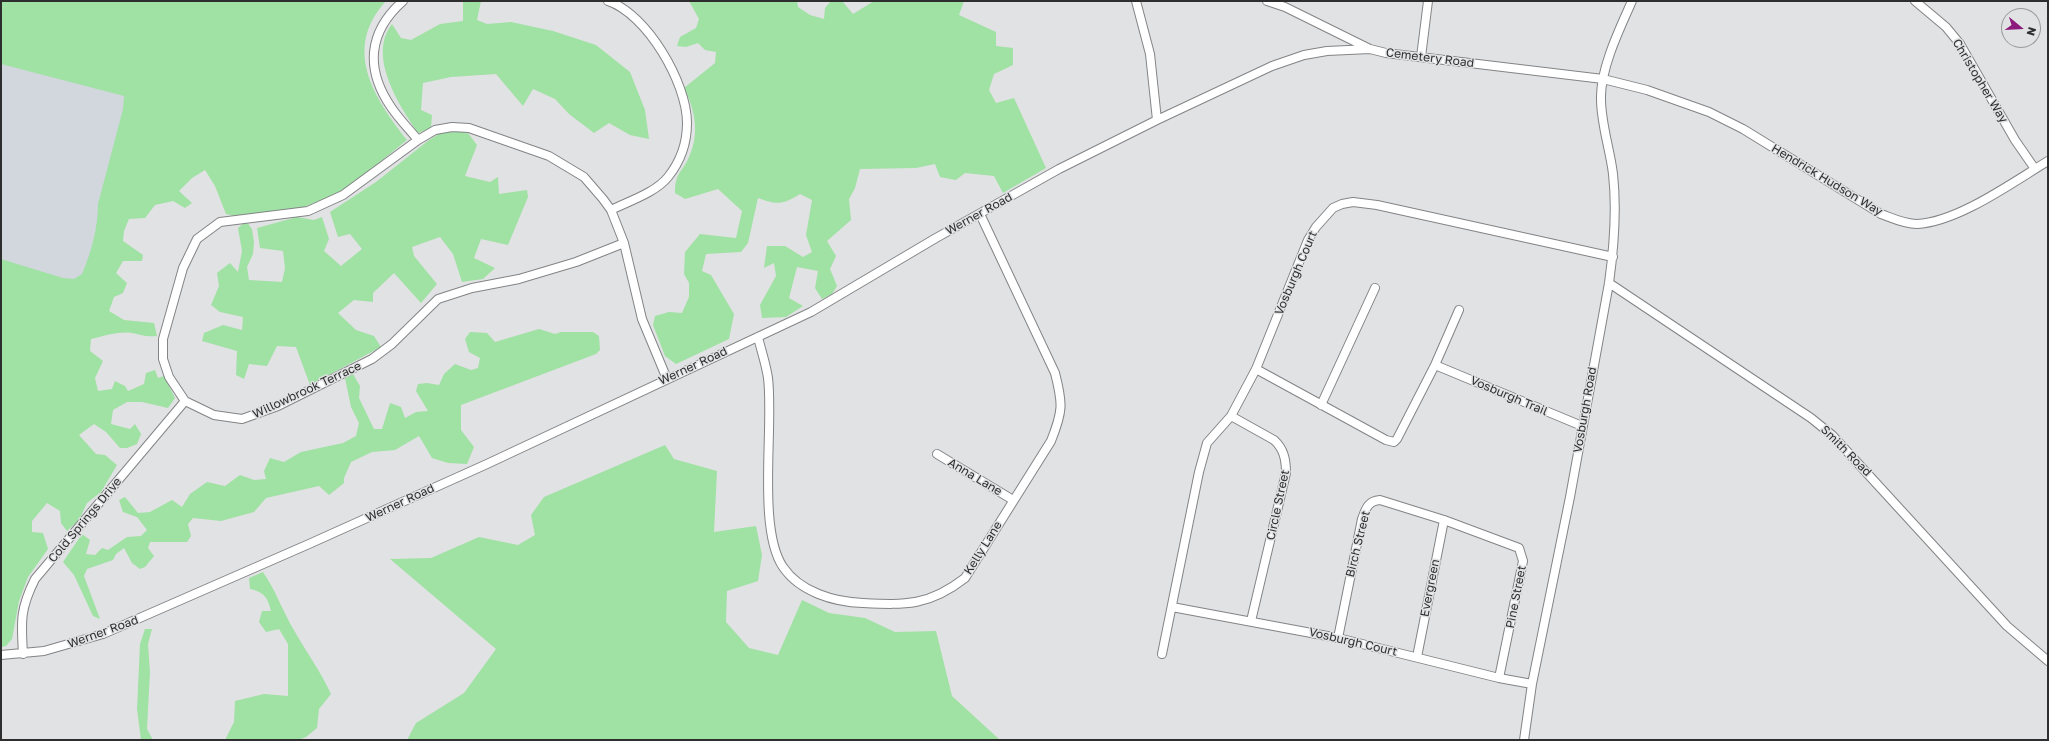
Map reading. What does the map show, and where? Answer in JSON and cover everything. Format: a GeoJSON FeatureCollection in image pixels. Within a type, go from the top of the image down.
{"type":"FeatureCollection","features":[{"type":"Feature","properties":{"kind":"street"},"geometry":{"type":"LineString","coordinates":[[403,1],[390,12],[380,28],[374,50],[375,72],[381,91],[392,109],[418,140]]}},
{"type":"Feature","properties":{"kind":"street"},"geometry":{"type":"LineString","coordinates":[[608,1],[618,2],[636,18],[653,38],[670,68],[684,101],[687,122],[685,143],[679,160],[668,177],[659,186],[611,210]]}},
{"type":"Feature","properties":{"kind":"street"},"geometry":{"type":"LineString","coordinates":[[1136,1],[1150,54],[1157,120]]}},
{"type":"Feature","properties":{"kind":"street","name":"Cemetery Road"},"geometry":{"type":"LineString","coordinates":[[1267,1],[1285,7],[1370,49],[1386,53],[1603,79]]}},
{"type":"Feature","properties":{"kind":"street"},"geometry":{"type":"LineString","coordinates":[[1422,57],[1428,1]]}},
{"type":"Feature","properties":{"kind":"street","name":"Vosburgh Road"},"geometry":{"type":"LineString","coordinates":[[1524,740],[1532,684],[1570,496],[1609,283],[1615,202],[1613,174],[1600,99],[1603,79],[1617,34],[1632,1]]}},
{"type":"Feature","properties":{"kind":"street","name":"Christopher Way"},"geometry":{"type":"LineString","coordinates":[[1915,1],[1946,27],[1960,44],[2015,140],[2036,169]]}},
{"type":"Feature","properties":{"kind":"street","name":"Werner Road"},"geometry":{"type":"LineString","coordinates":[[1,655],[44,651],[103,634],[487,464],[811,312],[1059,169],[1157,120],[1272,66],[1304,55],[1327,51],[1370,49]]}},
{"type":"Feature","properties":{"kind":"street","name":"Hendrick Hudson Way"},"geometry":{"type":"LineString","coordinates":[[1603,79],[1647,90],[1709,112],[1743,129],[1881,214],[1900,221],[1916,224],[1949,217],[1964,210],[2048,161]]}},
{"type":"Feature","properties":{"kind":"street"},"geometry":{"type":"LineString","coordinates":[[185,401],[169,377],[163,359],[163,338],[183,268],[197,239],[220,222],[308,211],[343,195],[418,140],[435,130],[452,127],[469,128],[502,138],[549,156],[569,167],[584,178],[603,199],[611,210],[624,243],[642,318],[666,379]]}},
{"type":"Feature","properties":{"kind":"street","name":"Vosburgh Court"},"geometry":{"type":"LineString","coordinates":[[1162,654],[1207,443],[1231,416],[1256,369],[1308,240],[1325,215],[1342,204],[1353,202],[1377,205],[1612,257]]}},
{"type":"Feature","properties":{"kind":"street","name":"Kelly Lane"},"geometry":{"type":"LineString","coordinates":[[758,337],[768,378],[772,544],[783,567],[801,586],[823,596],[854,603],[891,605],[923,602],[948,592],[965,578],[1051,441],[1060,417],[1061,394],[1055,373],[980,214]]}},
{"type":"Feature","properties":{"kind":"street","name":"Willowbrook Terrace"},"geometry":{"type":"LineString","coordinates":[[185,401],[214,415],[242,419],[251,417],[309,392],[372,359],[392,344],[438,299],[472,288],[519,279],[576,262],[624,243]]}},
{"type":"Feature","properties":{"kind":"street","name":"Smith Road"},"geometry":{"type":"LineString","coordinates":[[1609,283],[1811,418],[1832,434],[1886,491],[1930,544],[2007,626],[2048,661]]}},
{"type":"Feature","properties":{"kind":"street"},"geometry":{"type":"LineString","coordinates":[[1321,405],[1375,288]]}},
{"type":"Feature","properties":{"kind":"street"},"geometry":{"type":"LineString","coordinates":[[1256,369],[1386,440],[1394,442],[1397,439],[1435,365],[1459,310]]}},
{"type":"Feature","properties":{"kind":"street","name":"Vosburgh Trail"},"geometry":{"type":"LineString","coordinates":[[1435,365],[1582,426]]}},
{"type":"Feature","properties":{"kind":"street","name":"Cold Springs Drive"},"geometry":{"type":"LineString","coordinates":[[23,654],[21,619],[25,599],[35,579],[185,401]]}},
{"type":"Feature","properties":{"kind":"street","name":"Circle Street"},"geometry":{"type":"LineString","coordinates":[[1231,416],[1274,440],[1280,445],[1286,463],[1286,473],[1251,621]]}},
{"type":"Feature","properties":{"kind":"street","name":"Anna Lane"},"geometry":{"type":"LineString","coordinates":[[937,454],[1013,500]]}},
{"type":"Feature","properties":{"kind":"street","name":"Birch Street"},"geometry":{"type":"LineString","coordinates":[[1338,638],[1360,526],[1367,506],[1372,501],[1380,500],[1444,520]]}},
{"type":"Feature","properties":{"kind":"street","name":"Evergreen"},"geometry":{"type":"LineString","coordinates":[[1417,657],[1444,520]]}},
{"type":"Feature","properties":{"kind":"street","name":"Pine Street"},"geometry":{"type":"LineString","coordinates":[[1444,520],[1510,543],[1520,548],[1523,554],[1523,561],[1499,678]]}},
{"type":"Feature","properties":{"kind":"street","name":"Vosburgh Court"},"geometry":{"type":"LineString","coordinates":[[1172,607],[1338,638],[1499,678],[1532,684]]}},
{"type":"Feature","properties":{"kind":"shaded area"},"geometry":{"type":"Polygon","coordinates":[[[1,55],[146,99],[91,289],[1,271],[1,55]]]}},
{"type":"Feature","properties":{"kind":"green space"},"geometry":{"type":"Polygon","coordinates":[[[1,1],[386,1],[373,19],[366,37],[365,55],[368,73],[374,90],[395,124],[407,140],[344,191],[304,207],[281,212],[235,216],[226,214],[215,186],[205,170],[192,178],[179,191],[192,203],[185,208],[173,201],[155,205],[145,218],[129,219],[124,231],[123,241],[143,255],[142,261],[123,261],[116,273],[127,283],[123,293],[114,297],[109,311],[124,320],[154,323],[157,336],[122,333],[91,339],[90,351],[103,361],[95,378],[98,391],[112,389],[115,381],[125,386],[128,391],[144,384],[146,373],[155,370],[158,378],[164,376],[175,398],[168,408],[142,402],[127,402],[113,410],[111,424],[130,429],[135,424],[141,434],[137,444],[127,448],[120,448],[106,432],[94,424],[79,435],[96,454],[105,455],[117,465],[101,492],[87,503],[79,520],[67,531],[61,523],[60,511],[47,503],[32,521],[32,532],[43,533],[48,549],[28,577],[19,601],[12,639],[6,646],[1,647],[1,259],[63,278],[74,279],[82,274],[93,240],[97,222],[98,204],[123,109],[124,96],[1,64],[1,1]]]}},
{"type":"Feature","properties":{"kind":"green space"},"geometry":{"type":"Polygon","coordinates":[[[463,1],[481,1],[477,20],[487,24],[511,22],[553,31],[596,45],[630,72],[645,110],[649,139],[630,135],[609,123],[594,133],[569,114],[555,99],[533,89],[523,106],[496,74],[451,77],[423,83],[421,110],[432,115],[431,128],[418,133],[402,109],[388,80],[384,65],[383,51],[385,37],[392,24],[401,38],[411,40],[440,24],[463,21],[463,1]]]}},
{"type":"Feature","properties":{"kind":"green space"},"geometry":{"type":"Polygon","coordinates":[[[689,1],[797,1],[798,7],[810,15],[824,19],[825,8],[831,1],[843,2],[853,14],[874,1],[964,1],[959,15],[996,32],[996,46],[1013,48],[1013,65],[994,74],[989,90],[996,103],[1014,98],[1046,168],[1003,193],[994,176],[965,173],[956,180],[940,177],[935,164],[916,168],[860,169],[855,188],[849,199],[851,220],[827,241],[836,256],[830,269],[837,286],[832,294],[822,299],[815,288],[818,271],[797,267],[789,298],[803,306],[786,317],[762,318],[760,305],[776,276],[774,263],[764,268],[767,246],[785,246],[803,257],[812,252],[806,235],[812,200],[800,194],[779,203],[758,198],[748,243],[741,252],[706,254],[702,271],[711,275],[734,314],[729,339],[676,364],[665,356],[653,325],[655,316],[669,312],[682,313],[689,297],[689,283],[684,274],[685,252],[700,234],[736,238],[742,211],[718,189],[685,199],[675,193],[676,181],[689,157],[695,130],[695,122],[691,105],[684,88],[715,63],[716,52],[705,50],[698,43],[686,47],[677,46],[680,37],[696,28],[699,19],[689,1]]]}},
{"type":"Feature","properties":{"kind":"green space"},"geometry":{"type":"Polygon","coordinates":[[[458,131],[468,133],[477,145],[465,176],[490,182],[498,177],[499,194],[527,190],[528,197],[508,245],[481,239],[474,258],[495,268],[483,279],[462,282],[453,254],[440,237],[412,247],[414,256],[437,284],[421,303],[394,273],[373,293],[373,302],[354,300],[338,313],[356,330],[374,336],[381,347],[310,385],[296,347],[277,346],[267,366],[249,364],[244,379],[236,375],[237,351],[202,341],[204,333],[223,325],[242,330],[243,317],[220,312],[211,305],[219,286],[217,273],[230,263],[238,272],[242,251],[238,228],[246,221],[252,229],[254,242],[253,254],[247,267],[249,280],[282,282],[285,268],[283,251],[260,248],[257,228],[297,217],[314,220],[322,217],[329,239],[324,251],[341,266],[362,249],[350,234],[338,237],[330,212],[376,182],[429,140],[442,132],[458,131]]]}},
{"type":"Feature","properties":{"kind":"green space"},"geometry":{"type":"Polygon","coordinates":[[[539,329],[555,334],[561,332],[593,332],[599,336],[600,350],[596,354],[461,405],[461,430],[474,447],[467,464],[448,463],[432,458],[419,436],[395,450],[372,452],[351,462],[344,478],[344,483],[329,495],[319,486],[266,498],[254,512],[221,521],[193,518],[188,524],[191,536],[187,542],[150,542],[148,548],[154,556],[145,567],[140,569],[132,563],[124,548],[116,554],[113,560],[87,569],[84,576],[100,619],[93,616],[74,575],[63,562],[82,534],[90,540],[86,554],[95,555],[102,548],[108,550],[127,537],[141,536],[147,530],[137,517],[123,512],[119,500],[125,497],[138,513],[150,512],[172,500],[182,507],[190,494],[207,482],[225,486],[240,475],[254,480],[266,479],[264,471],[270,458],[284,462],[301,452],[343,443],[356,436],[359,423],[351,407],[345,378],[353,374],[360,386],[359,398],[374,429],[382,429],[390,403],[401,407],[405,418],[416,412],[428,411],[416,391],[418,384],[427,383],[439,385],[444,374],[455,364],[471,370],[478,368],[480,358],[469,352],[465,339],[470,332],[487,333],[495,342],[539,329]]]}},
{"type":"Feature","properties":{"kind":"green space"},"geometry":{"type":"Polygon","coordinates":[[[665,445],[674,459],[717,471],[714,532],[756,526],[762,555],[758,581],[727,591],[726,622],[749,648],[778,655],[802,600],[829,613],[865,618],[895,632],[936,631],[952,696],[1000,740],[407,740],[416,723],[464,693],[496,649],[390,559],[431,558],[479,537],[518,545],[535,535],[531,515],[544,497],[665,445]]]}},
{"type":"Feature","properties":{"kind":"green space"},"geometry":{"type":"Polygon","coordinates":[[[263,572],[331,694],[319,709],[317,728],[306,737],[298,740],[225,740],[234,722],[235,701],[264,694],[288,696],[288,644],[279,629],[266,632],[259,622],[262,611],[271,611],[270,606],[265,596],[250,589],[249,578],[263,572]]]}},
{"type":"Feature","properties":{"kind":"green space"},"geometry":{"type":"Polygon","coordinates":[[[145,629],[152,629],[148,644],[150,672],[147,729],[153,740],[141,740],[137,709],[140,644],[145,629]]]}}]}
